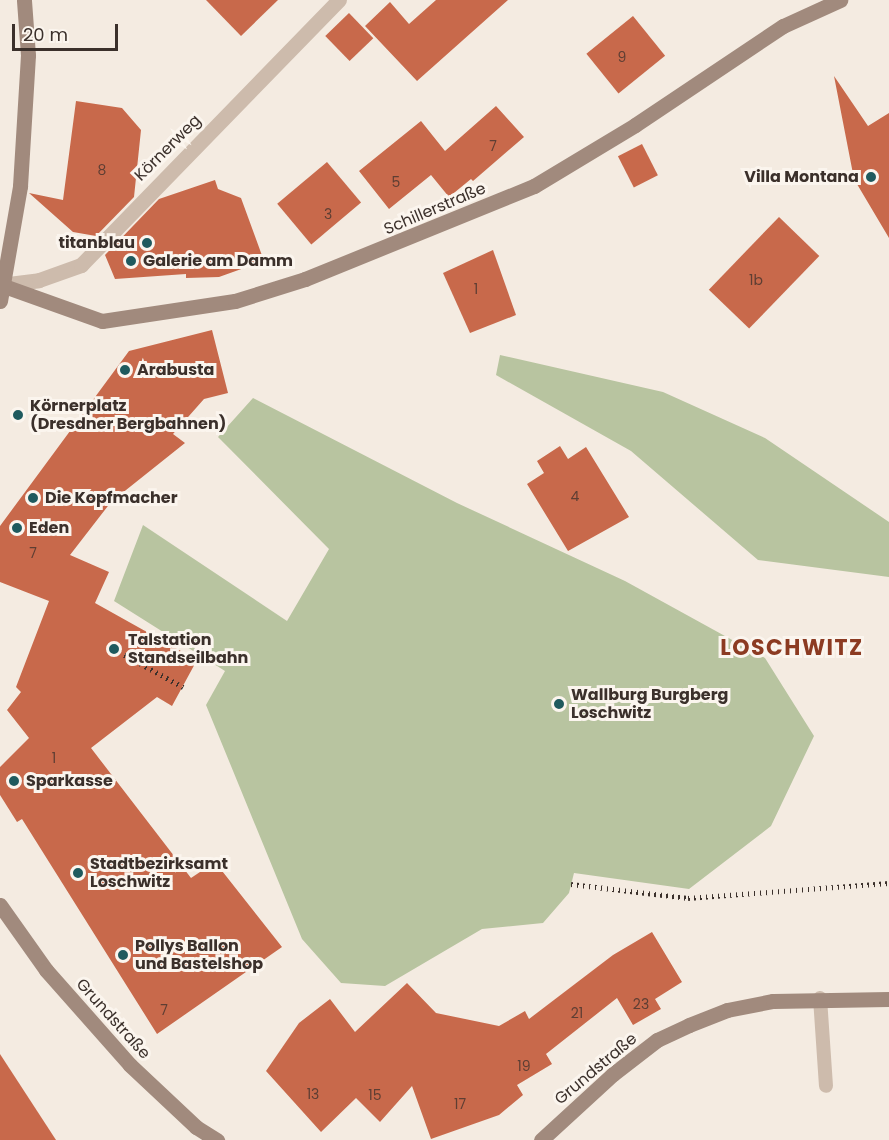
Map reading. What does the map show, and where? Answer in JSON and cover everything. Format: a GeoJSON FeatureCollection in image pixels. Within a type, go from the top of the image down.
{"type":"FeatureCollection","features":[{"type":"Feature","properties":{"kind":"main road"},"geometry":{"type":"LineString","coordinates":[[1,290],[20,186],[27,93],[24,0]]}},
{"type":"Feature","properties":{"kind":"main road","name":"Schillerstraße"},"geometry":{"type":"LineString","coordinates":[[1,290],[102,321],[235,301],[305,279],[534,186],[636,125],[783,26],[840,0]]}},
{"type":"Feature","properties":{"kind":"main road","name":"Grundstraße"},"geometry":{"type":"LineString","coordinates":[[0,905],[46,970],[130,1065],[196,1127],[217,1140]]}},
{"type":"Feature","properties":{"kind":"main road","name":"Grundstraße"},"geometry":{"type":"LineString","coordinates":[[541,1140],[613,1074],[657,1040],[727,1010],[773,1001],[820,998],[889,999]]}},
{"type":"Feature","properties":{"kind":"street","name":"Körnerweg"},"geometry":{"type":"LineString","coordinates":[[1,290],[65,274],[81,265],[339,0]]}},
{"type":"Feature","properties":{"kind":"lane"},"geometry":{"type":"LineString","coordinates":[[820,998],[826,1086]]}},
{"type":"Feature","properties":{"kind":"green space"},"geometry":{"type":"Polygon","coordinates":[[[500,355],[663,392],[765,438],[889,522],[889,577],[758,560],[631,451],[496,375],[500,355]]]}},
{"type":"Feature","properties":{"kind":"green space"},"geometry":{"type":"Polygon","coordinates":[[[253,398],[457,503],[625,581],[765,658],[814,736],[771,826],[689,889],[574,873],[569,893],[543,923],[482,929],[385,986],[341,983],[302,939],[206,705],[225,671],[114,601],[143,525],[287,621],[329,549],[218,437],[253,398]]]}},
{"type":"Feature","properties":{"kind":"building"},"geometry":{"type":"Polygon","coordinates":[[[206,0],[278,0],[241,36],[206,0]]]}},
{"type":"Feature","properties":{"kind":"building"},"geometry":{"type":"Polygon","coordinates":[[[436,0],[508,0],[417,81],[365,26],[390,2],[409,24],[436,0]]]}},
{"type":"Feature","properties":{"kind":"building"},"geometry":{"type":"Polygon","coordinates":[[[349,13],[373,38],[350,61],[325,36],[349,13]]]}},
{"type":"Feature","properties":{"kind":"building"},"geometry":{"type":"Polygon","coordinates":[[[633,16],[665,56],[618,93],[586,54],[633,16]]]}},
{"type":"Feature","properties":{"kind":"building","name":"Villa Montana"},"geometry":{"type":"Polygon","coordinates":[[[834,76],[868,126],[889,113],[889,238],[854,179],[834,76]]]}},
{"type":"Feature","properties":{"kind":"building"},"geometry":{"type":"Polygon","coordinates":[[[76,101],[122,108],[141,130],[134,197],[96,236],[73,232],[29,193],[63,200],[76,101]]]}},
{"type":"Feature","properties":{"kind":"building"},"geometry":{"type":"Polygon","coordinates":[[[496,106],[524,137],[473,181],[471,179],[449,197],[431,175],[389,209],[359,171],[421,121],[445,151],[496,106]]]}},
{"type":"Feature","properties":{"kind":"building"},"geometry":{"type":"Polygon","coordinates":[[[642,144],[658,175],[634,187],[618,156],[642,144]]]}},
{"type":"Feature","properties":{"kind":"building"},"geometry":{"type":"Polygon","coordinates":[[[327,162],[361,203],[311,244],[277,204],[327,162]]]}},
{"type":"Feature","properties":{"kind":"building"},"geometry":{"type":"Polygon","coordinates":[[[215,180],[218,189],[241,198],[264,261],[219,277],[186,278],[186,274],[115,279],[105,255],[159,199],[215,180]]]}},
{"type":"Feature","properties":{"kind":"building"},"geometry":{"type":"Polygon","coordinates":[[[779,217],[819,256],[749,329],[709,290],[779,217]]]}},
{"type":"Feature","properties":{"kind":"building"},"geometry":{"type":"Polygon","coordinates":[[[493,250],[516,315],[470,333],[443,273],[493,250]]]}},
{"type":"Feature","properties":{"kind":"building"},"geometry":{"type":"Polygon","coordinates":[[[212,330],[228,393],[204,399],[173,434],[185,443],[111,502],[70,555],[109,572],[95,603],[197,660],[172,706],[157,697],[91,748],[191,878],[215,862],[282,947],[157,1034],[22,819],[17,822],[0,795],[0,767],[29,738],[7,710],[21,692],[16,687],[49,601],[0,582],[0,526],[129,351],[212,330]]]}},
{"type":"Feature","properties":{"kind":"building"},"geometry":{"type":"Polygon","coordinates":[[[560,446],[568,459],[586,447],[629,517],[568,551],[527,484],[544,473],[537,461],[560,446]]]}},
{"type":"Feature","properties":{"kind":"building"},"geometry":{"type":"Polygon","coordinates":[[[652,932],[682,982],[655,999],[661,1009],[633,1025],[617,998],[546,1054],[552,1064],[517,1085],[523,1095],[499,1115],[431,1139],[412,1086],[380,1122],[356,1098],[321,1132],[266,1071],[299,1023],[330,999],[355,1032],[407,983],[436,1013],[499,1026],[525,1011],[529,1019],[613,955],[652,932]]]}},
{"type":"Feature","properties":{"kind":"building"},"geometry":{"type":"Polygon","coordinates":[[[0,1054],[56,1140],[0,1140],[0,1054]]]}},
{"type":"Feature","properties":{"kind":"railway"},"geometry":{"type":"LineString","coordinates":[[114,649],[183,687]]}},
{"type":"Feature","properties":{"kind":"railway"},"geometry":{"type":"LineString","coordinates":[[571,884],[688,898],[889,883]]}},
{"type":"Feature","properties":{"kind":"place","name":"Villa Montana"},"geometry":{"type":"Point","coordinates":[871,177]}},
{"type":"Feature","properties":{"kind":"place","name":"titanblau"},"geometry":{"type":"Point","coordinates":[147,243]}},
{"type":"Feature","properties":{"kind":"place","name":"Galerie am Damm"},"geometry":{"type":"Point","coordinates":[131,261]}},
{"type":"Feature","properties":{"kind":"place","name":"Arabusta"},"geometry":{"type":"Point","coordinates":[125,370]}},
{"type":"Feature","properties":{"kind":"place","name":"Körnerplatz (Dresdner Bergbahnen)"},"geometry":{"type":"Point","coordinates":[18,415]}},
{"type":"Feature","properties":{"kind":"place","name":"Die Kopfmacher"},"geometry":{"type":"Point","coordinates":[33,498]}},
{"type":"Feature","properties":{"kind":"place","name":"Eden"},"geometry":{"type":"Point","coordinates":[17,528]}},
{"type":"Feature","properties":{"kind":"place","name":"Talstation Standseilbahn"},"geometry":{"type":"Point","coordinates":[114,649]}},
{"type":"Feature","properties":{"kind":"place","name":"Wallburg Burgberg Loschwitz"},"geometry":{"type":"Point","coordinates":[559,704]}},
{"type":"Feature","properties":{"kind":"place","name":"Sparkasse"},"geometry":{"type":"Point","coordinates":[14,781]}},
{"type":"Feature","properties":{"kind":"place","name":"Stadtbezirksamt Loschwitz"},"geometry":{"type":"Point","coordinates":[78,873]}},
{"type":"Feature","properties":{"kind":"place","name":"Pollys Ballon und Bastelshop"},"geometry":{"type":"Point","coordinates":[123,955]}},
{"type":"Feature","properties":{"kind":"district","name":"LOSCHWITZ"},"geometry":{"type":"Point","coordinates":[792,648]}}]}
